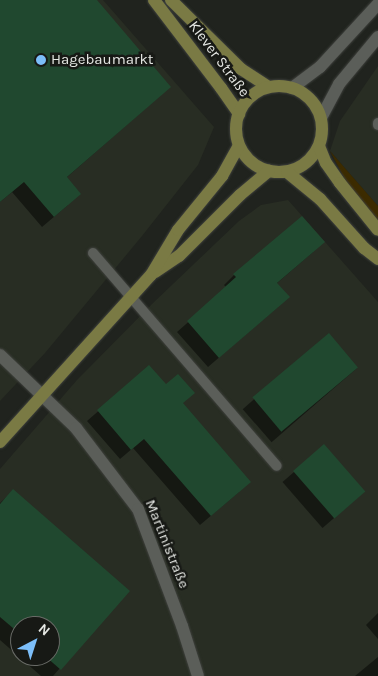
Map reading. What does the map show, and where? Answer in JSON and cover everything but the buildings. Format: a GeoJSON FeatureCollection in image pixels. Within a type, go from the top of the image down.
{"type":"FeatureCollection","features":[{"type":"Feature","properties":{"kind":"main road","name":"Klever Straße"},"geometry":{"type":"LineString","coordinates":[[154,0],[222,88],[239,114]]}},
{"type":"Feature","properties":{"kind":"main road","name":"Klever Straße"},"geometry":{"type":"LineString","coordinates":[[172,0],[241,69],[269,88]]}},
{"type":"Feature","properties":{"kind":"main road"},"geometry":{"type":"LineString","coordinates":[[278,86],[292,88],[305,94],[315,105],[321,118],[322,132],[319,146],[312,158],[300,167],[287,172],[269,171],[247,159],[239,145],[236,133],[242,106],[252,96],[269,88],[278,86]]}},
{"type":"Feature","properties":{"kind":"main road"},"geometry":{"type":"LineString","coordinates":[[0,442],[151,275],[178,230],[222,176],[239,145]]}},
{"type":"Feature","properties":{"kind":"main road"},"geometry":{"type":"LineString","coordinates":[[319,146],[326,163],[340,183],[378,230]]}},
{"type":"Feature","properties":{"kind":"main road"},"geometry":{"type":"LineString","coordinates":[[151,275],[179,256],[240,195],[269,171]]}},
{"type":"Feature","properties":{"kind":"main road"},"geometry":{"type":"LineString","coordinates":[[287,172],[320,199],[364,248],[378,259]]}},
{"type":"Feature","properties":{"kind":"street"},"geometry":{"type":"LineString","coordinates":[[292,88],[320,67],[378,4]]}},
{"type":"Feature","properties":{"kind":"street"},"geometry":{"type":"LineString","coordinates":[[321,118],[339,84],[378,37]]}},
{"type":"Feature","properties":{"kind":"street","name":"Martinistraße"},"geometry":{"type":"LineString","coordinates":[[0,355],[76,428],[138,509],[182,626],[198,676]]}},
{"type":"Feature","properties":{"kind":"lane"},"geometry":{"type":"LineString","coordinates":[[93,253],[277,466]]}},
{"type":"Feature","properties":{"kind":"shaded area"},"geometry":{"type":"Polygon","coordinates":[[[0,0],[103,0],[214,127],[198,165],[45,353],[0,401],[0,0]]]}},
{"type":"Feature","properties":{"kind":"shaded area"},"geometry":{"type":"Polygon","coordinates":[[[378,66],[378,206],[330,151],[340,121],[378,66]]]}},
{"type":"Feature","properties":{"kind":"shaded area"},"geometry":{"type":"Polygon","coordinates":[[[330,151],[378,206],[378,222],[349,187],[330,151]]]}},
{"type":"Feature","properties":{"kind":"shaded area"},"geometry":{"type":"Polygon","coordinates":[[[288,200],[378,302],[378,676],[0,676],[0,469],[77,380],[152,304],[239,221],[261,205],[288,200]]]}},
{"type":"Feature","properties":{"kind":"place","name":"Hagebaumarkt"},"geometry":{"type":"Point","coordinates":[41,60]}}]}
